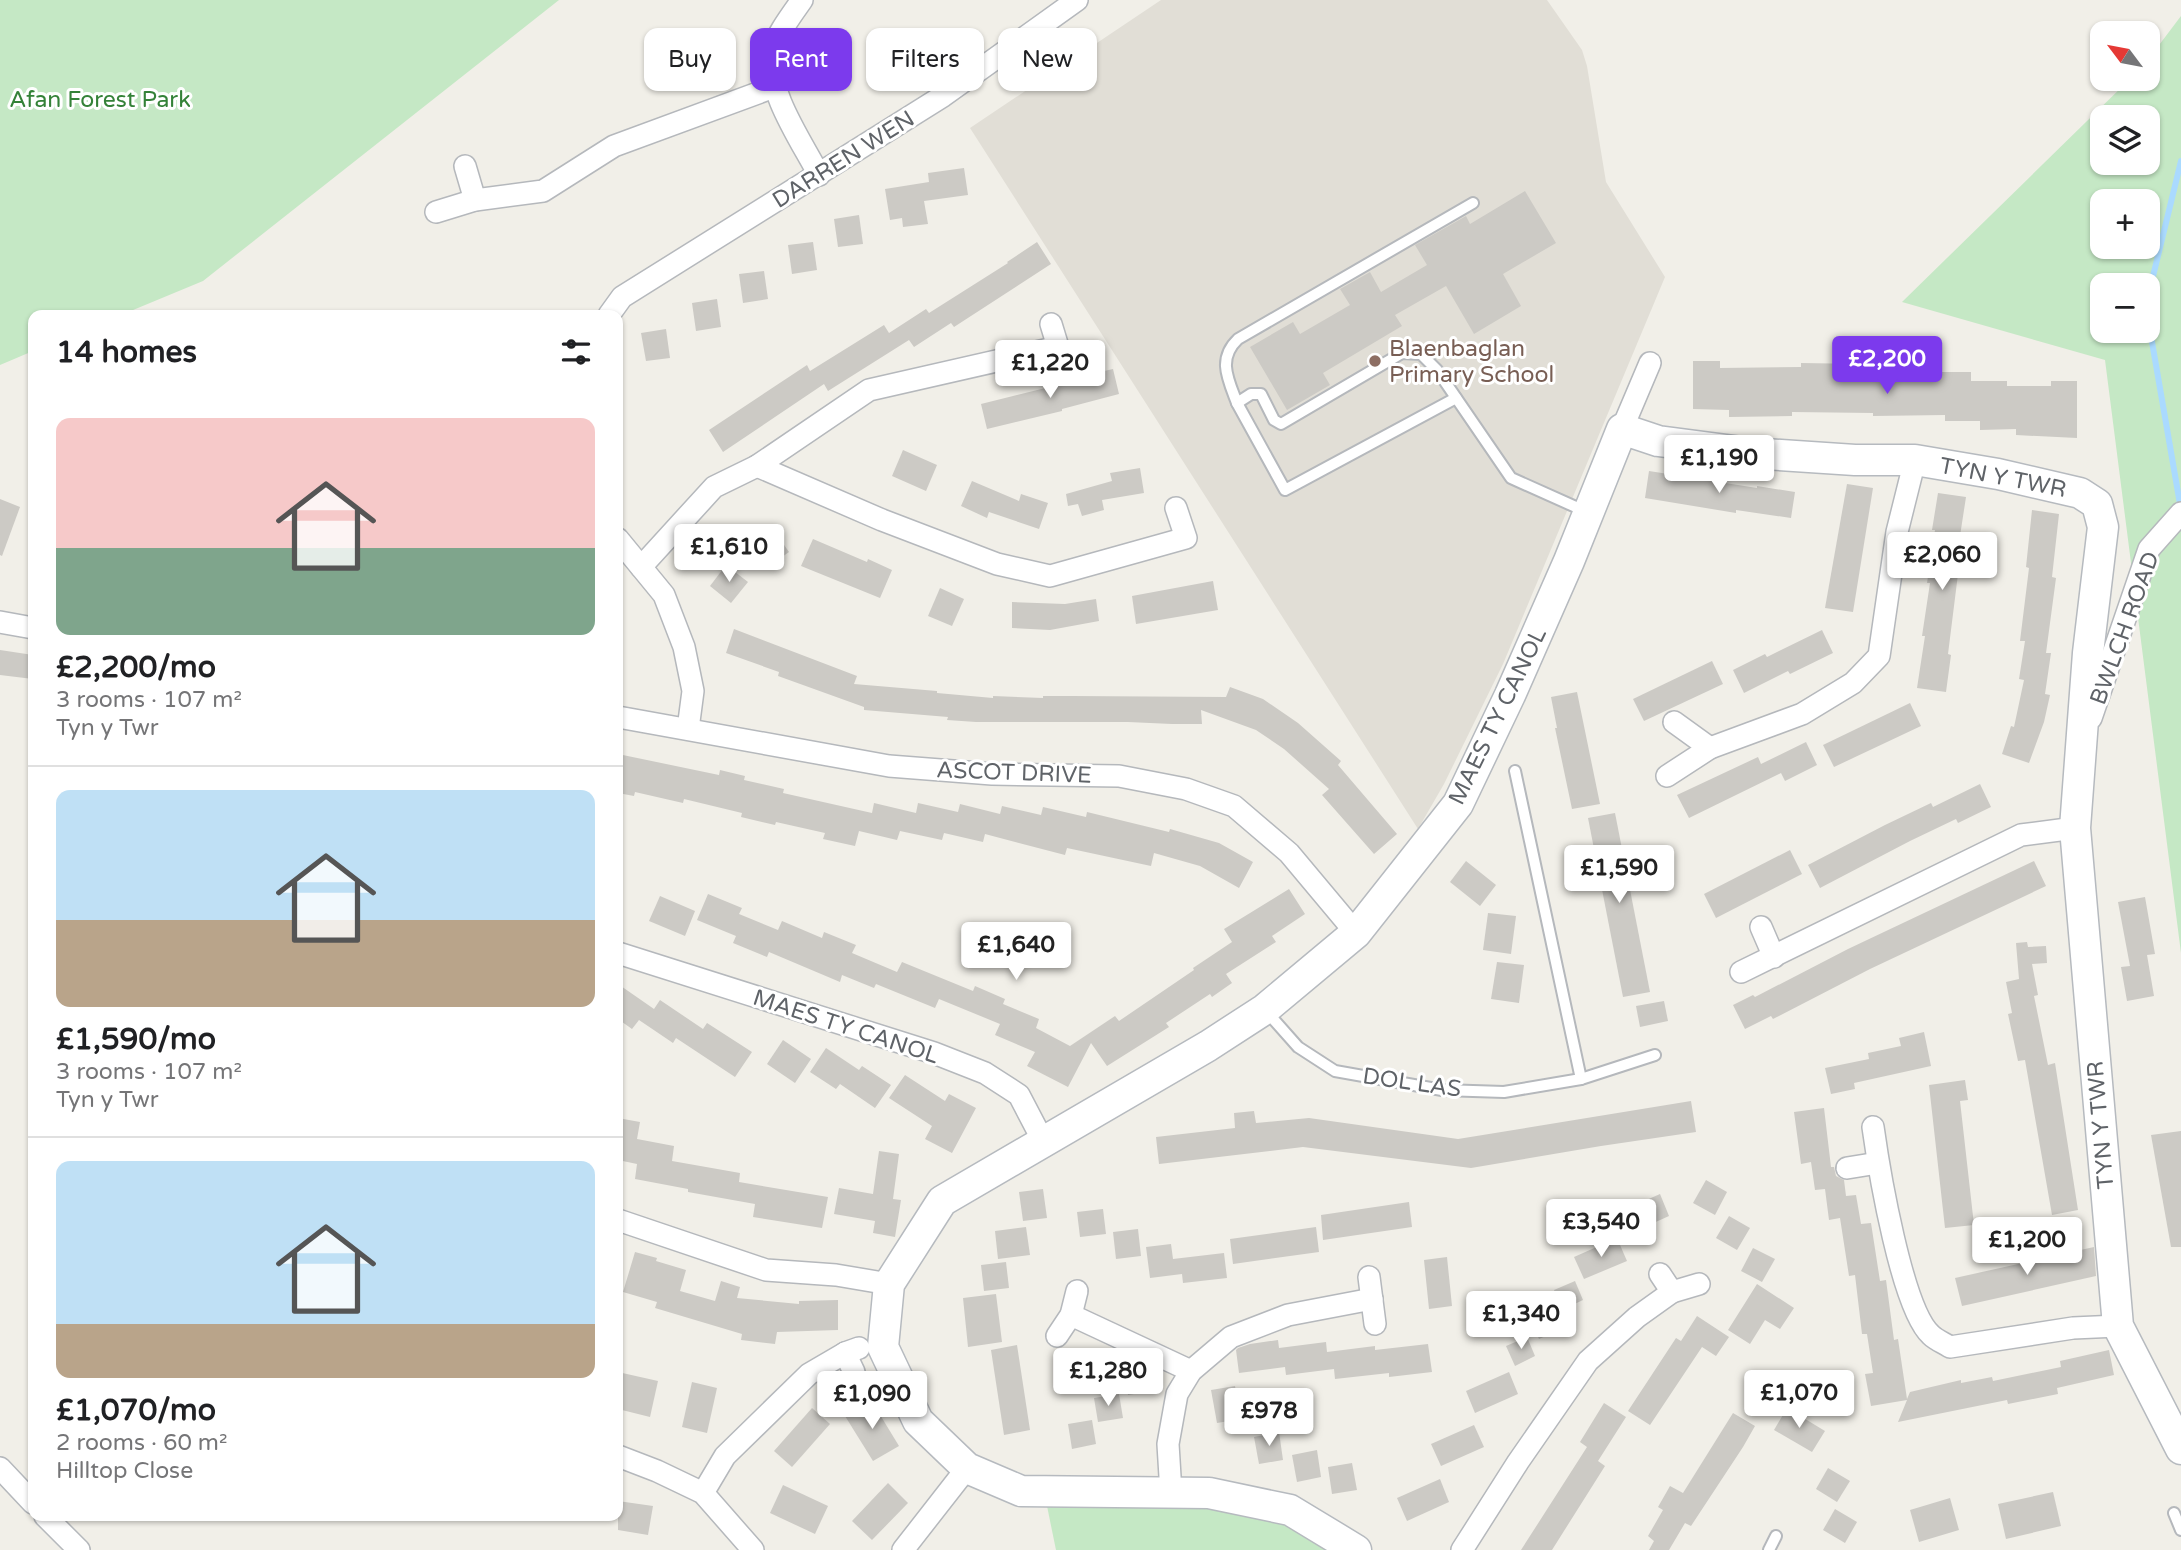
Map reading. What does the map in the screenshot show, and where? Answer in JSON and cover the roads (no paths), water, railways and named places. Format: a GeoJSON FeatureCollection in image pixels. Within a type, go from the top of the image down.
{"type":"FeatureCollection","features":[{"type":"Feature","properties":{"kind":"street"},"geometry":{"type":"LineString","coordinates":[[784,28],[802,0]]}},
{"type":"Feature","properties":{"kind":"street","name":"DARREN WEN"},"geometry":{"type":"LineString","coordinates":[[613,310],[622,298],[642,285],[943,96],[1077,0]]}},
{"type":"Feature","properties":{"kind":"street"},"geometry":{"type":"LineString","coordinates":[[436,212],[475,200],[543,191],[614,146],[761,91]]}},
{"type":"Feature","properties":{"kind":"street"},"geometry":{"type":"LineString","coordinates":[[777,91],[819,175]]}},
{"type":"Feature","properties":{"kind":"street"},"geometry":{"type":"LineString","coordinates":[[465,166],[475,200]]}},
{"type":"Feature","properties":{"kind":"street"},"geometry":{"type":"LineString","coordinates":[[641,568],[714,487],[757,466],[869,390],[1058,347],[1051,324]]}},
{"type":"Feature","properties":{"kind":"street","name":"MAES TY CANOL"},"geometry":{"type":"LineString","coordinates":[[1356,1550],[1290,1510],[1209,1493],[1021,1490],[967,1468],[918,1421],[883,1347],[890,1284],[942,1201],[1208,1046],[1265,1009],[1356,933],[1458,804],[1569,561],[1650,363]]}},
{"type":"Feature","properties":{"kind":"street","name":"TYN Y TWR"},"geometry":{"type":"LineString","coordinates":[[1622,429],[1658,441],[1750,453],[1855,460],[1915,460],[1998,474],[2080,493],[2097,504],[2103,527],[2088,653],[2075,828],[2118,1326],[2181,1449]]}},
{"type":"Feature","properties":{"kind":"street","name":"TYN Y TWR"},"geometry":{"type":"LineString","coordinates":[[1667,776],[1710,748],[1802,714],[1853,683],[1879,656],[1897,532],[1915,460]]}},
{"type":"Feature","properties":{"kind":"street"},"geometry":{"type":"LineString","coordinates":[[757,466],[882,520],[997,564],[1050,576],[1186,538],[1176,508]]}},
{"type":"Feature","properties":{"kind":"street","name":"BWLCH ROAD"},"geometry":{"type":"LineString","coordinates":[[2080,750],[2149,549],[2181,513]]}},
{"type":"Feature","properties":{"kind":"street"},"geometry":{"type":"LineString","coordinates":[[623,545],[664,596],[684,647],[693,691],[688,729]]}},
{"type":"Feature","properties":{"kind":"street"},"geometry":{"type":"LineString","coordinates":[[0,622],[28,627]]}},
{"type":"Feature","properties":{"kind":"street","name":"ASCOT DRIVE"},"geometry":{"type":"LineString","coordinates":[[623,718],[889,766],[992,774],[1119,776],[1186,789],[1234,806],[1280,845],[1356,933]]}},
{"type":"Feature","properties":{"kind":"street"},"geometry":{"type":"LineString","coordinates":[[1674,722],[1710,748]]}},
{"type":"Feature","properties":{"kind":"street"},"geometry":{"type":"LineString","coordinates":[[1741,972],[2021,835],[2075,828]]}},
{"type":"Feature","properties":{"kind":"street"},"geometry":{"type":"LineString","coordinates":[[1760,927],[1774,957]]}},
{"type":"Feature","properties":{"kind":"street","name":"MAES TY CANOL"},"geometry":{"type":"LineString","coordinates":[[623,955],[934,1053],[985,1073],[1019,1095],[1043,1141]]}},
{"type":"Feature","properties":{"kind":"street"},"geometry":{"type":"LineString","coordinates":[[1873,1127],[1878,1163],[1908,1296],[1930,1335],[1950,1347],[2073,1328],[2118,1326]]}},
{"type":"Feature","properties":{"kind":"street"},"geometry":{"type":"LineString","coordinates":[[1847,1168],[1878,1163]]}},
{"type":"Feature","properties":{"kind":"street"},"geometry":{"type":"LineString","coordinates":[[623,1222],[766,1270],[836,1275],[890,1284]]}},
{"type":"Feature","properties":{"kind":"street"},"geometry":{"type":"LineString","coordinates":[[1660,1274],[1672,1292]]}},
{"type":"Feature","properties":{"kind":"street"},"geometry":{"type":"LineString","coordinates":[[1369,1277],[1375,1324]]}},
{"type":"Feature","properties":{"kind":"street"},"geometry":{"type":"LineString","coordinates":[[1462,1550],[1518,1462],[1588,1361],[1637,1317],[1672,1292],[1699,1284]]}},
{"type":"Feature","properties":{"kind":"street"},"geometry":{"type":"LineString","coordinates":[[1058,1336],[1071,1315],[1077,1291]]}},
{"type":"Feature","properties":{"kind":"street"},"geometry":{"type":"LineString","coordinates":[[1171,1493],[1168,1444],[1177,1394],[1191,1371],[1231,1337],[1287,1315],[1372,1299]]}},
{"type":"Feature","properties":{"kind":"street"},"geometry":{"type":"LineString","coordinates":[[1071,1315],[1191,1371]]}},
{"type":"Feature","properties":{"kind":"street"},"geometry":{"type":"LineString","coordinates":[[703,1493],[725,1456],[809,1374],[853,1357]]}},
{"type":"Feature","properties":{"kind":"street"},"geometry":{"type":"LineString","coordinates":[[623,1458],[703,1493],[748,1541],[753,1550]]}},
{"type":"Feature","properties":{"kind":"street"},"geometry":{"type":"LineString","coordinates":[[0,1468],[28,1498]]}},
{"type":"Feature","properties":{"kind":"street"},"geometry":{"type":"LineString","coordinates":[[902,1550],[967,1468]]}},
{"type":"Feature","properties":{"kind":"street"},"geometry":{"type":"LineString","coordinates":[[50,1521],[79,1550]]}},
{"type":"Feature","properties":{"kind":"lane"},"geometry":{"type":"LineString","coordinates":[[1456,398],[1285,490],[1237,402],[1224,364],[1228,352],[1238,339],[1473,203]]}},
{"type":"Feature","properties":{"kind":"lane"},"geometry":{"type":"LineString","coordinates":[[1237,402],[1261,394],[1274,420],[1281,424],[1402,353],[1413,352],[1427,359],[1511,478],[1587,512]]}},
{"type":"Feature","properties":{"kind":"lane"},"geometry":{"type":"LineString","coordinates":[[1515,771],[1581,1079]]}},
{"type":"Feature","properties":{"kind":"lane","name":"DOL LAS"},"geometry":{"type":"LineString","coordinates":[[1265,1009],[1298,1047],[1335,1070],[1442,1090],[1504,1091],[1581,1079],[1655,1055]]}},
{"type":"Feature","properties":{"kind":"lane"},"geometry":{"type":"LineString","coordinates":[[2175,1513],[2181,1530]]}},
{"type":"Feature","properties":{"kind":"lane"},"geometry":{"type":"LineString","coordinates":[[1769,1550],[1776,1536]]}},
{"type":"Feature","properties":{"kind":"waterway"},"geometry":{"type":"LineString","coordinates":[[2154,273],[2181,161]]}},
{"type":"Feature","properties":{"kind":"waterway"},"geometry":{"type":"LineString","coordinates":[[2152,343],[2181,510]]}},
{"type":"Feature","properties":{"kind":"place","name":"Blaenbaglan Primary School"},"geometry":{"type":"Point","coordinates":[1375,361]}},
{"type":"Feature","properties":{"kind":"park label","name":"Afan Forest Park"},"geometry":{"type":"Point","coordinates":[100,99]}}]}
